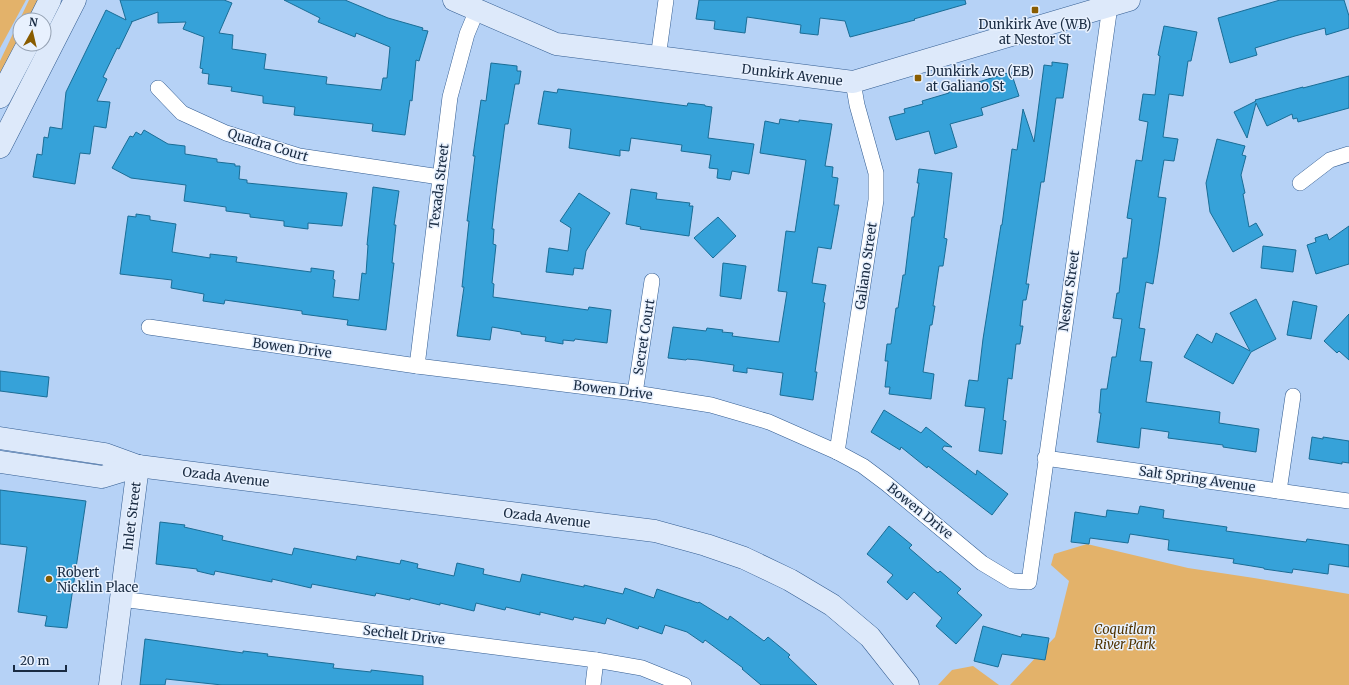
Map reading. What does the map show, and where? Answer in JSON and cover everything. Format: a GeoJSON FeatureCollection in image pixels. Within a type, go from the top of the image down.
{"type":"FeatureCollection","features":[{"type":"Feature","properties":{"kind":"street"},"geometry":{"type":"LineString","coordinates":[[44,12],[50,0]]}},
{"type":"Feature","properties":{"kind":"street"},"geometry":{"type":"LineString","coordinates":[[0,147],[75,0]]}},
{"type":"Feature","properties":{"kind":"street","name":"Dunkirk Avenue"},"geometry":{"type":"LineString","coordinates":[[454,0],[556,44],[853,82],[1116,2]]}},
{"type":"Feature","properties":{"kind":"street"},"geometry":{"type":"LineString","coordinates":[[658,58],[666,0]]}},
{"type":"Feature","properties":{"kind":"street","name":"Nestor Street"},"geometry":{"type":"LineString","coordinates":[[1029,582],[1046,458],[1116,2]]}},
{"type":"Feature","properties":{"kind":"street","name":"Texada Street"},"geometry":{"type":"LineString","coordinates":[[417,366],[450,97],[468,30],[477,10]]}},
{"type":"Feature","properties":{"kind":"street"},"geometry":{"type":"LineString","coordinates":[[0,97],[24,52]]}},
{"type":"Feature","properties":{"kind":"street","name":"Galiano Street"},"geometry":{"type":"LineString","coordinates":[[837,452],[877,186],[876,173],[857,105],[853,82]]}},
{"type":"Feature","properties":{"kind":"street","name":"Quadra Court"},"geometry":{"type":"LineString","coordinates":[[158,88],[182,113],[226,133],[299,156],[440,177]]}},
{"type":"Feature","properties":{"kind":"street"},"geometry":{"type":"LineString","coordinates":[[1300,183],[1330,160],[1349,154]]}},
{"type":"Feature","properties":{"kind":"street","name":"Secret Court"},"geometry":{"type":"LineString","coordinates":[[635,393],[652,281]]}},
{"type":"Feature","properties":{"kind":"street","name":"Bowen Drive"},"geometry":{"type":"LineString","coordinates":[[149,327],[417,366],[635,393],[711,405],[769,422],[837,452],[863,466],[887,484],[982,563],[1012,581],[1029,582]]}},
{"type":"Feature","properties":{"kind":"street"},"geometry":{"type":"LineString","coordinates":[[1279,491],[1293,396]]}},
{"type":"Feature","properties":{"kind":"street","name":"Ozada Avenue"},"geometry":{"type":"LineString","coordinates":[[0,438],[105,454],[138,466],[655,532],[706,545],[744,558],[790,580],[832,605],[870,637],[908,685]]}},
{"type":"Feature","properties":{"kind":"street","name":"Salt Spring Avenue"},"geometry":{"type":"LineString","coordinates":[[1046,458],[1349,501]]}},
{"type":"Feature","properties":{"kind":"street","name":"Ozada Avenue"},"geometry":{"type":"LineString","coordinates":[[0,462],[102,477],[138,466]]}},
{"type":"Feature","properties":{"kind":"street","name":"Inlet Street"},"geometry":{"type":"LineString","coordinates":[[110,685],[138,466]]}},
{"type":"Feature","properties":{"kind":"street","name":"Sechelt Drive"},"geometry":{"type":"LineString","coordinates":[[121,599],[596,660],[642,668],[684,685]]}},
{"type":"Feature","properties":{"kind":"street"},"geometry":{"type":"LineString","coordinates":[[593,685],[596,660]]}},
{"type":"Feature","properties":{"kind":"green space"},"geometry":{"type":"Polygon","coordinates":[[[0,0],[26,0],[20,12],[12,12],[12,26],[0,48],[0,0]]]}},
{"type":"Feature","properties":{"kind":"green space"},"geometry":{"type":"Polygon","coordinates":[[[29,0],[42,0],[36,12],[23,12],[29,0]]]}},
{"type":"Feature","properties":{"kind":"green space"},"geometry":{"type":"Polygon","coordinates":[[[12,36],[12,52],[16,52],[0,82],[0,61],[12,36]]]}},
{"type":"Feature","properties":{"kind":"green space","name":"Coquitlam River Park"},"geometry":{"type":"Polygon","coordinates":[[[1087,544],[1188,568],[1349,594],[1349,685],[1010,685],[1055,637],[1069,581],[1051,565],[1054,554],[1087,544]]]}},
{"type":"Feature","properties":{"kind":"green space"},"geometry":{"type":"Polygon","coordinates":[[[973,666],[999,685],[938,685],[952,670],[973,666]]]}},
{"type":"Feature","properties":{"kind":"building"},"geometry":{"type":"Polygon","coordinates":[[[120,0],[224,0],[232,3],[219,33],[233,35],[232,49],[266,54],[264,69],[327,77],[326,84],[381,90],[383,78],[387,78],[390,47],[356,33],[355,37],[318,22],[320,18],[284,0],[345,0],[388,18],[423,28],[422,30],[428,31],[419,61],[416,60],[412,101],[410,100],[405,135],[372,131],[373,124],[294,115],[295,107],[263,103],[263,96],[231,91],[232,87],[208,84],[209,74],[202,73],[203,69],[200,68],[204,37],[183,29],[186,22],[158,23],[158,12],[131,22],[119,49],[117,48],[103,77],[107,79],[97,101],[110,102],[106,128],[94,126],[90,154],[80,153],[75,184],[33,177],[37,154],[42,155],[44,137],[48,138],[50,127],[62,129],[66,92],[106,10],[126,20],[120,0]]]}},
{"type":"Feature","properties":{"kind":"building"},"geometry":{"type":"Polygon","coordinates":[[[699,0],[965,0],[966,4],[914,19],[915,20],[850,37],[845,21],[820,18],[818,35],[800,33],[801,25],[747,17],[745,33],[714,29],[715,21],[696,19],[699,0]]]}},
{"type":"Feature","properties":{"kind":"building"},"geometry":{"type":"Polygon","coordinates":[[[1280,0],[1344,0],[1349,16],[1349,28],[1326,35],[1325,28],[1295,36],[1255,48],[1257,55],[1230,63],[1218,18],[1280,0]]]}},
{"type":"Feature","properties":{"kind":"building"},"geometry":{"type":"Polygon","coordinates":[[[1164,26],[1197,32],[1191,61],[1188,61],[1183,96],[1169,94],[1163,137],[1178,139],[1174,161],[1164,160],[1158,197],[1166,198],[1158,253],[1153,284],[1146,282],[1139,328],[1145,329],[1140,361],[1152,362],[1146,402],[1220,412],[1219,423],[1259,429],[1256,452],[1223,447],[1223,445],[1168,438],[1169,432],[1141,428],[1139,448],[1097,442],[1101,413],[1099,413],[1101,389],[1107,389],[1112,357],[1116,357],[1122,319],[1113,318],[1117,293],[1119,293],[1123,258],[1127,258],[1132,219],[1127,218],[1136,160],[1142,161],[1148,122],[1139,120],[1143,94],[1155,95],[1160,56],[1158,55],[1164,26]]]}},
{"type":"Feature","properties":{"kind":"building"},"geometry":{"type":"Polygon","coordinates":[[[1052,62],[1068,64],[1063,98],[1056,98],[1044,182],[1041,182],[1026,284],[1029,284],[1026,300],[1023,300],[1020,326],[1023,326],[1020,344],[1016,344],[1012,379],[1008,378],[1003,420],[1006,421],[1002,454],[979,451],[985,408],[965,406],[969,380],[978,381],[1012,149],[1017,150],[1023,109],[1034,142],[1044,65],[1052,66],[1052,62]]]}},
{"type":"Feature","properties":{"kind":"building"},"geometry":{"type":"Polygon","coordinates":[[[491,63],[517,66],[517,71],[521,71],[519,84],[515,84],[508,124],[505,124],[497,185],[492,229],[494,229],[493,244],[496,245],[492,283],[494,284],[493,297],[588,310],[589,307],[611,310],[607,343],[575,339],[574,341],[563,340],[563,344],[545,341],[546,337],[521,334],[521,332],[492,327],[490,340],[457,336],[464,287],[462,287],[469,221],[467,221],[475,156],[473,156],[481,100],[486,101],[491,63]]]}},
{"type":"Feature","properties":{"kind":"building"},"geometry":{"type":"Polygon","coordinates":[[[1011,72],[1019,96],[981,108],[983,115],[950,124],[957,147],[935,154],[929,131],[896,140],[889,117],[905,113],[904,109],[923,104],[922,101],[949,93],[949,91],[1011,72]]]}},
{"type":"Feature","properties":{"kind":"building"},"geometry":{"type":"Polygon","coordinates":[[[1349,76],[1349,108],[1298,122],[1297,118],[1293,119],[1292,114],[1267,126],[1256,103],[1247,138],[1234,112],[1256,101],[1255,100],[1349,76]]]}},
{"type":"Feature","properties":{"kind":"building"},"geometry":{"type":"Polygon","coordinates":[[[558,89],[687,106],[688,103],[712,107],[708,138],[754,144],[749,174],[732,171],[730,180],[717,178],[718,169],[709,168],[711,155],[681,151],[682,145],[631,138],[629,151],[620,150],[620,156],[569,148],[571,129],[538,124],[544,91],[557,93],[558,89]]]}},
{"type":"Feature","properties":{"kind":"building"},"geometry":{"type":"Polygon","coordinates":[[[780,119],[832,124],[825,166],[833,167],[832,177],[838,178],[834,205],[839,205],[831,249],[818,247],[812,283],[826,285],[813,400],[780,395],[783,373],[747,368],[747,373],[733,371],[734,365],[668,358],[673,327],[706,331],[707,328],[723,330],[722,332],[733,333],[732,336],[779,342],[787,292],[778,291],[786,231],[795,232],[806,160],[760,153],[765,121],[779,124],[780,119]]]}},
{"type":"Feature","properties":{"kind":"building"},"geometry":{"type":"Polygon","coordinates":[[[144,130],[168,144],[185,146],[185,154],[217,159],[217,162],[240,166],[239,179],[247,180],[247,183],[347,193],[342,226],[308,223],[308,229],[284,226],[284,221],[250,217],[250,214],[226,211],[226,207],[184,201],[186,185],[131,178],[112,168],[130,136],[133,137],[136,132],[141,135],[144,130]]]}},
{"type":"Feature","properties":{"kind":"building"},"geometry":{"type":"Polygon","coordinates":[[[1217,139],[1245,146],[1242,155],[1246,156],[1241,175],[1245,193],[1243,194],[1249,227],[1256,223],[1263,235],[1233,252],[1210,212],[1206,183],[1217,139]]]}},
{"type":"Feature","properties":{"kind":"building"},"geometry":{"type":"Polygon","coordinates":[[[919,169],[952,173],[944,238],[947,239],[943,266],[939,266],[933,306],[935,306],[932,325],[930,325],[923,372],[934,374],[931,399],[889,394],[890,387],[885,387],[888,361],[885,361],[887,344],[891,344],[896,308],[898,308],[903,275],[905,275],[912,217],[914,217],[919,183],[917,183],[919,169]]]}},
{"type":"Feature","properties":{"kind":"building"},"geometry":{"type":"Polygon","coordinates":[[[373,187],[399,191],[394,225],[396,225],[392,263],[394,263],[386,330],[347,325],[348,320],[302,314],[302,311],[225,300],[224,304],[203,301],[204,294],[171,288],[172,280],[120,274],[128,216],[136,217],[136,214],[150,216],[150,220],[176,224],[172,252],[210,258],[210,254],[237,257],[236,262],[311,272],[311,268],[334,271],[333,279],[335,280],[333,297],[359,300],[362,273],[366,274],[367,245],[373,187]]]}},
{"type":"Feature","properties":{"kind":"building"},"geometry":{"type":"Polygon","coordinates":[[[631,189],[657,193],[656,199],[690,203],[689,206],[693,206],[689,236],[640,229],[641,227],[626,224],[631,189]]]}},
{"type":"Feature","properties":{"kind":"building"},"geometry":{"type":"Polygon","coordinates":[[[579,193],[610,213],[586,251],[583,269],[574,268],[573,275],[546,272],[549,248],[568,251],[571,228],[560,221],[579,193]]]}},
{"type":"Feature","properties":{"kind":"building"},"geometry":{"type":"Polygon","coordinates":[[[718,217],[736,236],[713,258],[694,238],[718,217]]]}},
{"type":"Feature","properties":{"kind":"building"},"geometry":{"type":"Polygon","coordinates":[[[1349,226],[1349,264],[1316,274],[1307,245],[1316,242],[1315,238],[1327,234],[1329,240],[1349,226]]]}},
{"type":"Feature","properties":{"kind":"building"},"geometry":{"type":"Polygon","coordinates":[[[1263,246],[1296,250],[1293,272],[1261,268],[1263,246]]]}},
{"type":"Feature","properties":{"kind":"building"},"geometry":{"type":"Polygon","coordinates":[[[723,263],[746,266],[741,299],[720,296],[723,263]]]}},
{"type":"Feature","properties":{"kind":"building"},"geometry":{"type":"Polygon","coordinates":[[[1256,299],[1276,339],[1251,352],[1233,384],[1184,357],[1197,334],[1212,343],[1216,333],[1250,351],[1230,313],[1256,299]]]}},
{"type":"Feature","properties":{"kind":"building"},"geometry":{"type":"Polygon","coordinates":[[[1293,301],[1317,306],[1311,339],[1287,335],[1293,301]]]}},
{"type":"Feature","properties":{"kind":"building"},"geometry":{"type":"Polygon","coordinates":[[[1349,314],[1349,360],[1339,351],[1337,353],[1324,341],[1349,314]]]}},
{"type":"Feature","properties":{"kind":"building"},"geometry":{"type":"Polygon","coordinates":[[[0,371],[49,377],[47,397],[0,391],[0,371]]]}},
{"type":"Feature","properties":{"kind":"building"},"geometry":{"type":"Polygon","coordinates":[[[884,410],[921,433],[926,427],[952,447],[944,446],[942,449],[976,475],[977,470],[1008,494],[992,515],[928,466],[927,468],[901,447],[900,450],[871,432],[884,410]]]}},
{"type":"Feature","properties":{"kind":"building"},"geometry":{"type":"Polygon","coordinates":[[[1312,437],[1349,441],[1349,463],[1342,462],[1342,464],[1309,459],[1312,437]]]}},
{"type":"Feature","properties":{"kind":"building","name":"Robert Nicklin Place"},"geometry":{"type":"Polygon","coordinates":[[[0,490],[86,501],[67,628],[45,626],[47,616],[18,612],[27,547],[0,544],[0,490]]]}},
{"type":"Feature","properties":{"kind":"building"},"geometry":{"type":"Polygon","coordinates":[[[1140,506],[1164,510],[1163,518],[1227,527],[1226,531],[1306,542],[1307,539],[1349,545],[1349,567],[1329,564],[1328,574],[1293,569],[1292,573],[1264,569],[1233,563],[1234,559],[1168,550],[1169,540],[1130,534],[1128,543],[1090,538],[1089,544],[1071,542],[1075,512],[1106,517],[1107,510],[1138,514],[1140,506]]]}},
{"type":"Feature","properties":{"kind":"building"},"geometry":{"type":"Polygon","coordinates":[[[160,522],[185,525],[184,527],[223,536],[222,540],[292,555],[294,548],[356,560],[357,556],[400,564],[401,560],[418,564],[417,568],[454,576],[457,563],[484,569],[483,574],[520,582],[522,574],[584,587],[584,585],[623,594],[625,588],[654,598],[657,589],[698,603],[699,602],[728,620],[730,616],[764,641],[768,637],[790,655],[788,657],[817,685],[761,685],[742,669],[743,668],[705,640],[703,643],[687,632],[665,625],[662,634],[639,626],[638,629],[607,618],[605,624],[574,617],[573,620],[540,612],[540,615],[506,607],[505,610],[476,603],[474,611],[410,598],[410,600],[376,593],[375,596],[312,584],[311,588],[272,579],[272,582],[215,571],[214,575],[197,571],[197,569],[156,564],[160,522]]]}},
{"type":"Feature","properties":{"kind":"building"},"geometry":{"type":"Polygon","coordinates":[[[889,526],[912,545],[909,548],[938,573],[940,571],[961,589],[957,593],[982,615],[956,644],[936,626],[942,618],[914,592],[907,600],[887,582],[893,575],[867,554],[889,526]]]}},
{"type":"Feature","properties":{"kind":"building"},"geometry":{"type":"Polygon","coordinates":[[[983,626],[1021,637],[1022,634],[1049,638],[1045,660],[1002,654],[998,667],[974,661],[983,626]]]}},
{"type":"Feature","properties":{"kind":"building"},"geometry":{"type":"Polygon","coordinates":[[[145,639],[243,653],[243,651],[268,654],[267,656],[334,664],[333,668],[371,672],[371,670],[423,676],[423,685],[222,685],[166,679],[165,685],[140,685],[145,639]]]}},
{"type":"Feature","properties":{"kind":"place","name":"Dunkirk Ave (WB) at Nestor St"},"geometry":{"type":"Point","coordinates":[1035,10]}},
{"type":"Feature","properties":{"kind":"place","name":"Dunkirk Ave (EB) at Galiano St"},"geometry":{"type":"Point","coordinates":[918,78]}},
{"type":"Feature","properties":{"kind":"place","name":"Robert Nicklin Place"},"geometry":{"type":"Point","coordinates":[49,579]}}]}
